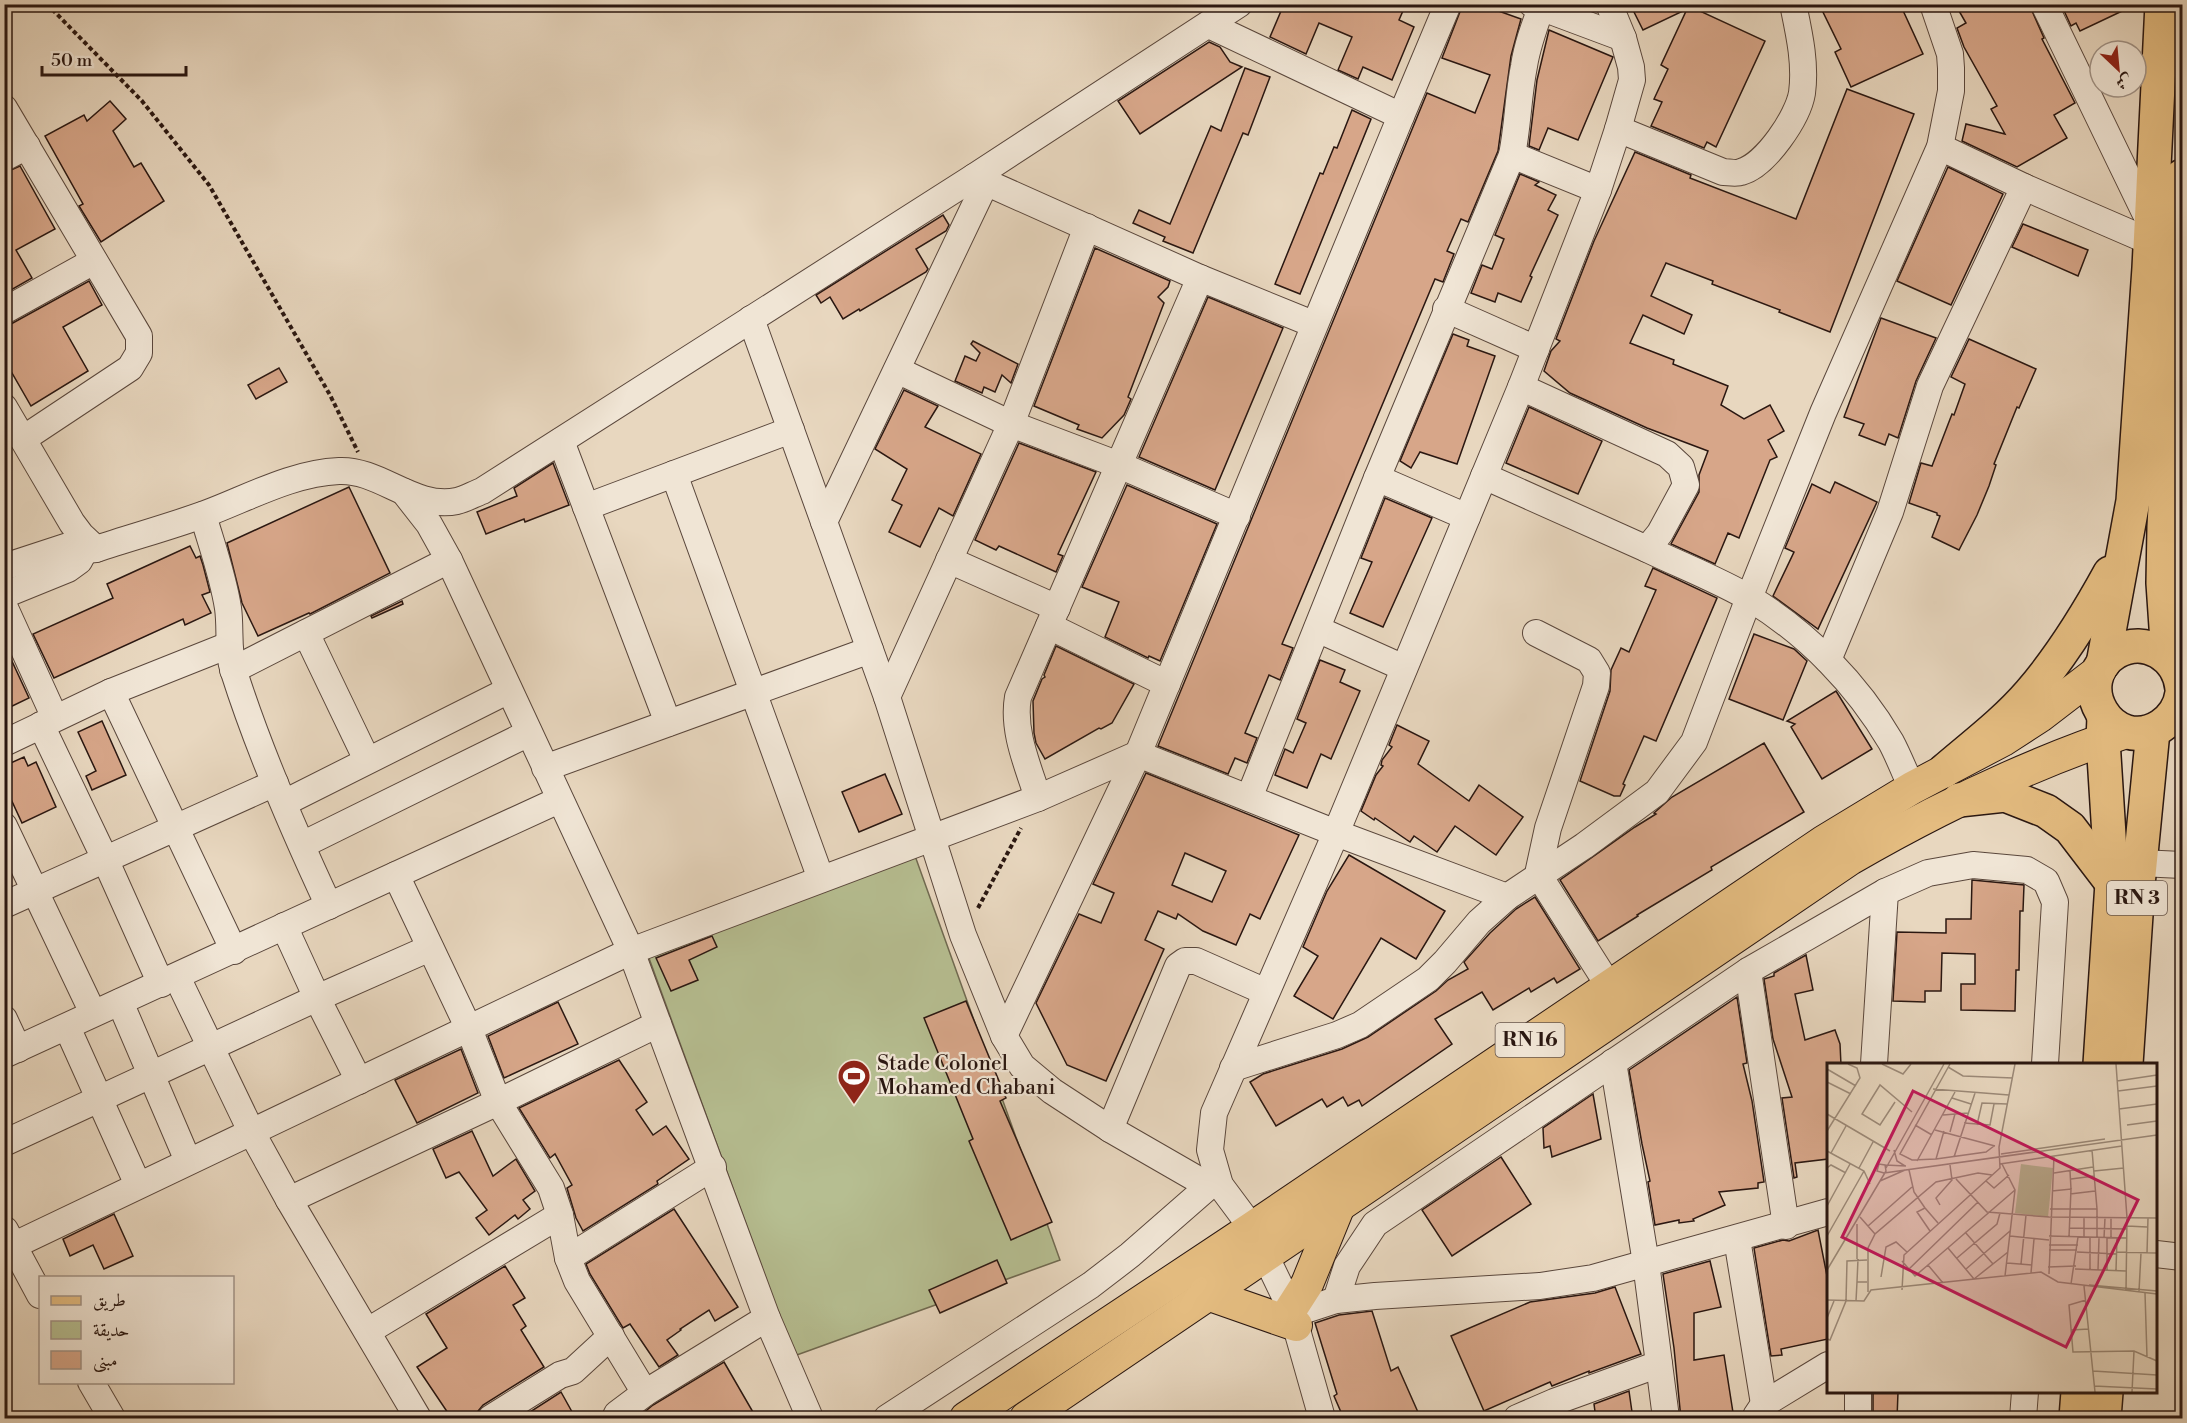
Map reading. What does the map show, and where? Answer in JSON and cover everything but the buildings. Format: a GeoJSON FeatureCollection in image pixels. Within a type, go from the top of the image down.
{"type":"FeatureCollection","features":[{"type":"Feature","properties":{"kind":"highway"},"geometry":{"type":"LineString","coordinates":[[2162,4],[2151,234],[2134,490],[2095,691],[2097,704],[2139,727],[2175,714],[2177,671],[2163,583],[2173,534],[2182,176]]}},
{"type":"Feature","properties":{"kind":"highway"},"geometry":{"type":"LineString","coordinates":[[1944,771],[2002,721],[2030,693],[2085,618],[2123,548]]}},
{"type":"Feature","properties":{"kind":"highway"},"geometry":{"type":"LineString","coordinates":[[2101,667],[2111,656],[2122,649],[2146,646],[2177,671]]}},
{"type":"Feature","properties":{"kind":"highway","name":"RN 3"},"geometry":{"type":"LineString","coordinates":[[2126,1063],[2140,863],[2139,727]]}},
{"type":"Feature","properties":{"kind":"highway","name":"RN 3"},"geometry":{"type":"LineString","coordinates":[[2100,1063],[2112,883],[2139,727]]}},
{"type":"Feature","properties":{"kind":"highway"},"geometry":{"type":"LineString","coordinates":[[1959,800],[2005,795],[2046,811],[2070,828],[2112,883]]}},
{"type":"Feature","properties":{"kind":"highway"},"geometry":{"type":"LineString","coordinates":[[2076,1419],[2078,1393]]}},
{"type":"Feature","properties":{"kind":"highway"},"geometry":{"type":"LineString","coordinates":[[2104,1419],[2106,1393]]}},
{"type":"Feature","properties":{"kind":"main road","name":"RN 16"},"geometry":{"type":"LineString","coordinates":[[966,1419],[1823,842],[1912,788],[1976,756],[2022,728],[2101,667]]}},
{"type":"Feature","properties":{"kind":"main road","name":"RN 16"},"geometry":{"type":"LineString","coordinates":[[1026,1419],[1850,859],[1959,800],[2139,727]]}},
{"type":"Feature","properties":{"kind":"main road"},"geometry":{"type":"LineString","coordinates":[[1210,1295],[1293,1316],[1338,1208]]}},
{"type":"Feature","properties":{"kind":"street"},"geometry":{"type":"LineString","coordinates":[[4,595],[68,569],[91,550],[203,515],[290,481],[315,474],[341,471],[367,475],[404,492],[435,502],[456,501],[482,491],[751,319],[980,179],[1239,4]]}},
{"type":"Feature","properties":{"kind":"street"},"geometry":{"type":"LineString","coordinates":[[1004,1036],[1138,754],[1237,516],[1313,324],[1448,4]]}},
{"type":"Feature","properties":{"kind":"street"},"geometry":{"type":"LineString","coordinates":[[1214,1185],[1210,1150],[1214,1113],[1336,833],[1521,387],[1598,190],[1632,80],[1623,38],[1609,4]]}},
{"type":"Feature","properties":{"kind":"street"},"geometry":{"type":"LineString","coordinates":[[1618,129],[1723,172],[1741,172],[1760,161],[1778,142],[1802,94],[1803,62],[1793,4]]}},
{"type":"Feature","properties":{"kind":"street"},"geometry":{"type":"LineString","coordinates":[[1233,1068],[1337,1035],[1360,1025],[1428,979],[1479,922],[1507,897],[1538,874],[1584,846],[1657,792],[1694,742],[1823,413],[1940,147],[1951,92],[1951,68],[1950,54],[1933,4]]}},
{"type":"Feature","properties":{"kind":"street"},"geometry":{"type":"LineString","coordinates":[[2043,4],[2151,234]]}},
{"type":"Feature","properties":{"kind":"street"},"geometry":{"type":"LineString","coordinates":[[1249,798],[1446,309],[1512,155],[1523,69],[1536,6],[1623,38]]}},
{"type":"Feature","properties":{"kind":"street"},"geometry":{"type":"LineString","coordinates":[[1209,25],[1401,116]]}},
{"type":"Feature","properties":{"kind":"street"},"geometry":{"type":"LineString","coordinates":[[4,108],[139,336],[139,353],[130,368],[23,439]]}},
{"type":"Feature","properties":{"kind":"street"},"geometry":{"type":"LineString","coordinates":[[4,158],[27,146]]}},
{"type":"Feature","properties":{"kind":"street"},"geometry":{"type":"LineString","coordinates":[[1940,147],[2024,187],[2151,234]]}},
{"type":"Feature","properties":{"kind":"street"},"geometry":{"type":"LineString","coordinates":[[1512,155],[1598,190]]}},
{"type":"Feature","properties":{"kind":"street"},"geometry":{"type":"LineString","coordinates":[[980,179],[1200,278],[1313,324]]}},
{"type":"Feature","properties":{"kind":"street"},"geometry":{"type":"LineString","coordinates":[[824,522],[897,370],[980,179]]}},
{"type":"Feature","properties":{"kind":"street"},"geometry":{"type":"LineString","coordinates":[[1828,660],[1890,512],[1929,386],[2024,187]]}},
{"type":"Feature","properties":{"kind":"street"},"geometry":{"type":"LineString","coordinates":[[887,697],[1011,424],[1087,227]]}},
{"type":"Feature","properties":{"kind":"street"},"geometry":{"type":"LineString","coordinates":[[4,311],[94,261]]}},
{"type":"Feature","properties":{"kind":"street"},"geometry":{"type":"LineString","coordinates":[[1038,798],[1018,731],[1016,711],[1018,697],[1200,278]]}},
{"type":"Feature","properties":{"kind":"street"},"geometry":{"type":"LineString","coordinates":[[1446,309],[1536,349]]}},
{"type":"Feature","properties":{"kind":"street"},"geometry":{"type":"LineString","coordinates":[[751,319],[887,697],[963,935],[1004,1036],[1022,1066],[1052,1091],[1110,1129],[1214,1185],[1252,1228],[1293,1316],[1322,1419]]}},
{"type":"Feature","properties":{"kind":"street"},"geometry":{"type":"LineString","coordinates":[[897,370],[1011,424],[1119,465],[1237,516]]}},
{"type":"Feature","properties":{"kind":"street"},"geometry":{"type":"LineString","coordinates":[[1521,387],[1668,454],[1681,467],[1686,485],[1660,533],[1647,549]]}},
{"type":"Feature","properties":{"kind":"street"},"geometry":{"type":"LineString","coordinates":[[4,407],[72,523],[91,550]]}},
{"type":"Feature","properties":{"kind":"street"},"geometry":{"type":"LineString","coordinates":[[586,507],[791,430]]}},
{"type":"Feature","properties":{"kind":"street"},"geometry":{"type":"LineString","coordinates":[[561,441],[668,723]]}},
{"type":"Feature","properties":{"kind":"street"},"geometry":{"type":"LineString","coordinates":[[674,474],[821,879]]}},
{"type":"Feature","properties":{"kind":"street"},"geometry":{"type":"LineString","coordinates":[[1484,476],[1647,549],[1749,598],[1795,628],[1828,660],[1871,711],[1892,744],[1912,788]]}},
{"type":"Feature","properties":{"kind":"street"},"geometry":{"type":"LineString","coordinates":[[1377,478],[1467,517]]}},
{"type":"Feature","properties":{"kind":"street"},"geometry":{"type":"LineString","coordinates":[[404,492],[429,524],[449,560],[630,951],[713,1167],[767,1318],[810,1419]]}},
{"type":"Feature","properties":{"kind":"street"},"geometry":{"type":"LineString","coordinates":[[203,515],[223,581],[228,610],[231,657],[280,793],[329,906]]}},
{"type":"Feature","properties":{"kind":"street"},"geometry":{"type":"LineString","coordinates":[[4,567],[68,546],[91,550]]}},
{"type":"Feature","properties":{"kind":"street"},"geometry":{"type":"LineString","coordinates":[[4,743],[111,692],[306,633],[449,560]]}},
{"type":"Feature","properties":{"kind":"street"},"geometry":{"type":"LineString","coordinates":[[949,560],[1053,617],[1167,684]]}},
{"type":"Feature","properties":{"kind":"street"},"geometry":{"type":"LineString","coordinates":[[4,606],[48,722],[105,859],[169,980],[211,1049],[251,1131],[289,1200],[418,1419]]}},
{"type":"Feature","properties":{"kind":"street"},"geometry":{"type":"LineString","coordinates":[[1317,628],[1404,668]]}},
{"type":"Feature","properties":{"kind":"street"},"geometry":{"type":"LineString","coordinates":[[306,633],[368,760]]}},
{"type":"Feature","properties":{"kind":"street"},"geometry":{"type":"LineString","coordinates":[[1536,633],[1589,660],[1597,673],[1596,686],[1548,828],[1538,874],[1610,986]]}},
{"type":"Feature","properties":{"kind":"street"},"geometry":{"type":"LineString","coordinates":[[544,768],[870,650]]}},
{"type":"Feature","properties":{"kind":"street"},"geometry":{"type":"LineString","coordinates":[[4,905],[176,827],[280,793],[368,760],[509,690]]}},
{"type":"Feature","properties":{"kind":"street"},"geometry":{"type":"LineString","coordinates":[[111,692],[234,951]]}},
{"type":"Feature","properties":{"kind":"street"},"geometry":{"type":"LineString","coordinates":[[302,845],[529,733]]}},
{"type":"Feature","properties":{"kind":"street"},"geometry":{"type":"LineString","coordinates":[[39,1293],[7,1242],[138,1185],[630,951],[1038,798],[1138,754],[1336,833],[1507,897]]}},
{"type":"Feature","properties":{"kind":"street"},"geometry":{"type":"LineString","coordinates":[[4,1019],[11,1052],[559,800]]}},
{"type":"Feature","properties":{"kind":"street"},"geometry":{"type":"LineString","coordinates":[[4,826],[93,1013]]}},
{"type":"Feature","properties":{"kind":"street"},"geometry":{"type":"LineString","coordinates":[[2140,863],[2182,865]]}},
{"type":"Feature","properties":{"kind":"street"},"geometry":{"type":"LineString","coordinates":[[1336,1300],[1347,1266],[1375,1224],[1748,971],[1885,892],[1928,873],[1973,865],[2027,870],[2046,881],[2055,902],[2044,1063]]}},
{"type":"Feature","properties":{"kind":"street"},"geometry":{"type":"LineString","coordinates":[[396,875],[469,1029],[498,1102],[551,1188],[560,1215],[568,1258],[578,1281],[645,1393]]}},
{"type":"Feature","properties":{"kind":"street"},"geometry":{"type":"LineString","coordinates":[[1874,1063],[1885,892]]}},
{"type":"Feature","properties":{"kind":"street"},"geometry":{"type":"LineString","coordinates":[[284,926],[358,1081]]}},
{"type":"Feature","properties":{"kind":"street"},"geometry":{"type":"LineString","coordinates":[[4,1143],[430,948]]}},
{"type":"Feature","properties":{"kind":"street"},"geometry":{"type":"LineString","coordinates":[[1110,1129],[1178,966],[1185,961],[1196,961],[1266,992]]}},
{"type":"Feature","properties":{"kind":"street"},"geometry":{"type":"LineString","coordinates":[[1748,971],[1786,1226]]}},
{"type":"Feature","properties":{"kind":"street"},"geometry":{"type":"LineString","coordinates":[[120,1002],[188,1161]]}},
{"type":"Feature","properties":{"kind":"street"},"geometry":{"type":"LineString","coordinates":[[289,1200],[658,1024]]}},
{"type":"Feature","properties":{"kind":"street"},"geometry":{"type":"LineString","coordinates":[[67,1027],[138,1185]]}},
{"type":"Feature","properties":{"kind":"street"},"geometry":{"type":"LineString","coordinates":[[1613,1062],[1646,1263],[1666,1419]]}},
{"type":"Feature","properties":{"kind":"street"},"geometry":{"type":"LineString","coordinates":[[568,1258],[713,1167]]}},
{"type":"Feature","properties":{"kind":"street"},"geometry":{"type":"LineString","coordinates":[[887,1419],[1091,1285],[1214,1185]]}},
{"type":"Feature","properties":{"kind":"street"},"geometry":{"type":"LineString","coordinates":[[1293,1316],[1336,1300],[1540,1287],[1593,1278],[1786,1226],[1827,1212]]}},
{"type":"Feature","properties":{"kind":"street"},"geometry":{"type":"LineString","coordinates":[[368,1331],[560,1215]]}},
{"type":"Feature","properties":{"kind":"street"},"geometry":{"type":"LineString","coordinates":[[1737,1239],[1759,1411],[1827,1366]]}},
{"type":"Feature","properties":{"kind":"street"},"geometry":{"type":"LineString","coordinates":[[2157,1254],[2182,1257]]}},
{"type":"Feature","properties":{"kind":"street"},"geometry":{"type":"LineString","coordinates":[[615,1419],[616,1414],[645,1393],[767,1318]]}},
{"type":"Feature","properties":{"kind":"street"},"geometry":{"type":"LineString","coordinates":[[491,1419],[560,1374],[573,1371],[610,1336]]}},
{"type":"Feature","properties":{"kind":"street"},"geometry":{"type":"LineString","coordinates":[[1517,1419],[1557,1410],[1659,1364]]}},
{"type":"Feature","properties":{"kind":"street"},"geometry":{"type":"LineString","coordinates":[[92,1384],[112,1419]]}},
{"type":"Feature","properties":{"kind":"street"},"geometry":{"type":"LineString","coordinates":[[1858,1393],[1858,1419]]}},
{"type":"Feature","properties":{"kind":"street"},"geometry":{"type":"LineString","coordinates":[[2023,1419],[2025,1393]]}},
{"type":"Feature","properties":{"kind":"path"},"geometry":{"type":"LineString","coordinates":[[47,4],[142,101],[209,185],[330,395],[367,475]]}},
{"type":"Feature","properties":{"kind":"path"},"geometry":{"type":"LineString","coordinates":[[963,935],[1038,798]]}},
{"type":"Feature","properties":{"kind":"green space","name":"Stade Colonel Mohamed Chabani"},"geometry":{"type":"Polygon","coordinates":[[[914,853],[1060,1260],[794,1356],[646,950],[914,853]]]}},
{"type":"Feature","properties":{"kind":"place","name":"Stade Colonel Mohamed Chabani"},"geometry":{"type":"Point","coordinates":[854,1105]}}]}
